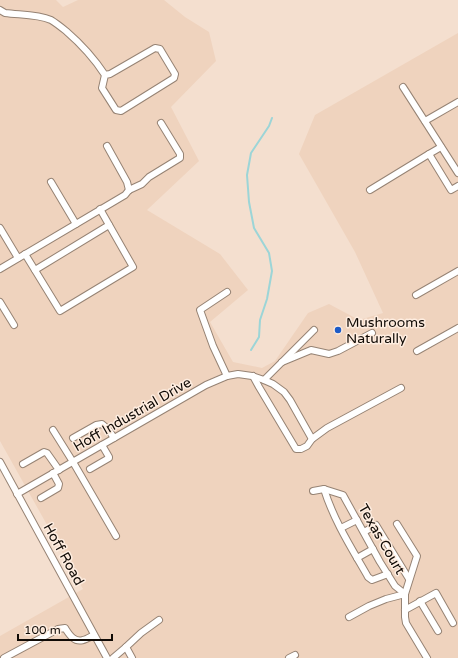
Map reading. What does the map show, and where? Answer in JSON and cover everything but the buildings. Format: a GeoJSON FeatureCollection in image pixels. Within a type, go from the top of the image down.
{"type":"FeatureCollection","features":[{"type":"Feature","properties":{"kind":"street"},"geometry":{"type":"LineString","coordinates":[[0,10],[5,13],[51,20],[71,36],[93,58],[105,75],[102,88],[116,110],[121,111],[174,78],[175,74],[160,49],[155,48],[110,74],[105,75]]}},
{"type":"Feature","properties":{"kind":"street"},"geometry":{"type":"LineString","coordinates":[[403,87],[458,173]]}},
{"type":"Feature","properties":{"kind":"street"},"geometry":{"type":"LineString","coordinates":[[425,121],[458,102]]}},
{"type":"Feature","properties":{"kind":"street"},"geometry":{"type":"LineString","coordinates":[[0,269],[125,195],[128,190],[142,184],[149,177],[180,158],[180,154],[161,123]]}},
{"type":"Feature","properties":{"kind":"street"},"geometry":{"type":"LineString","coordinates":[[107,146],[127,182],[128,190]]}},
{"type":"Feature","properties":{"kind":"street"},"geometry":{"type":"LineString","coordinates":[[370,190],[441,147]]}},
{"type":"Feature","properties":{"kind":"street"},"geometry":{"type":"LineString","coordinates":[[429,154],[451,190],[458,186]]}},
{"type":"Feature","properties":{"kind":"street"},"geometry":{"type":"LineString","coordinates":[[51,182],[76,224]]}},
{"type":"Feature","properties":{"kind":"street"},"geometry":{"type":"LineString","coordinates":[[25,254],[60,311],[134,267],[100,210]]}},
{"type":"Feature","properties":{"kind":"street"},"geometry":{"type":"LineString","coordinates":[[35,270],[109,225]]}},
{"type":"Feature","properties":{"kind":"street"},"geometry":{"type":"LineString","coordinates":[[0,228],[18,258]]}},
{"type":"Feature","properties":{"kind":"street"},"geometry":{"type":"LineString","coordinates":[[416,296],[458,272]]}},
{"type":"Feature","properties":{"kind":"street"},"geometry":{"type":"LineString","coordinates":[[227,292],[200,310],[213,346],[227,376]]}},
{"type":"Feature","properties":{"kind":"street"},"geometry":{"type":"LineString","coordinates":[[0,302],[14,325]]}},
{"type":"Feature","properties":{"kind":"street"},"geometry":{"type":"LineString","coordinates":[[417,351],[458,328]]}},
{"type":"Feature","properties":{"kind":"street"},"geometry":{"type":"LineString","coordinates":[[264,380],[314,330]]}},
{"type":"Feature","properties":{"kind":"street"},"geometry":{"type":"LineString","coordinates":[[282,362],[311,350],[329,354],[338,352],[372,333]]}},
{"type":"Feature","properties":{"kind":"street","name":"Hoff Industrial Drive"},"geometry":{"type":"LineString","coordinates":[[17,494],[206,386],[227,376],[238,374],[253,376],[273,384],[284,392],[312,438]]}},
{"type":"Feature","properties":{"kind":"street"},"geometry":{"type":"LineString","coordinates":[[253,376],[258,387],[296,449],[307,446],[312,438],[327,428],[401,388]]}},
{"type":"Feature","properties":{"kind":"street"},"geometry":{"type":"LineString","coordinates":[[73,438],[96,425],[102,424],[108,429],[114,438]]}},
{"type":"Feature","properties":{"kind":"street"},"geometry":{"type":"LineString","coordinates":[[53,430],[116,536]]}},
{"type":"Feature","properties":{"kind":"street"},"geometry":{"type":"LineString","coordinates":[[90,469],[110,457],[102,445]]}},
{"type":"Feature","properties":{"kind":"street"},"geometry":{"type":"LineString","coordinates":[[23,464],[44,452],[47,453],[59,470]]}},
{"type":"Feature","properties":{"kind":"street","name":"Hoff Road"},"geometry":{"type":"LineString","coordinates":[[0,462],[107,658]]}},
{"type":"Feature","properties":{"kind":"street"},"geometry":{"type":"LineString","coordinates":[[41,498],[59,486],[53,473]]}},
{"type":"Feature","properties":{"kind":"street"},"geometry":{"type":"LineString","coordinates":[[313,491],[324,489],[329,504],[368,577],[372,580],[388,574]]}},
{"type":"Feature","properties":{"kind":"street","name":"Texas Court"},"geometry":{"type":"LineString","coordinates":[[324,489],[343,495],[395,586],[405,594],[404,617],[406,623],[427,658]]}},
{"type":"Feature","properties":{"kind":"street"},"geometry":{"type":"LineString","coordinates":[[341,528],[357,520]]}},
{"type":"Feature","properties":{"kind":"street"},"geometry":{"type":"LineString","coordinates":[[364,532],[376,524],[409,579]]}},
{"type":"Feature","properties":{"kind":"street"},"geometry":{"type":"LineString","coordinates":[[349,617],[386,599],[405,594],[417,556],[397,524]]}},
{"type":"Feature","properties":{"kind":"street"},"geometry":{"type":"LineString","coordinates":[[357,558],[373,549]]}},
{"type":"Feature","properties":{"kind":"street"},"geometry":{"type":"LineString","coordinates":[[404,610],[436,593],[453,623]]}},
{"type":"Feature","properties":{"kind":"street"},"geometry":{"type":"LineString","coordinates":[[420,601],[438,631]]}},
{"type":"Feature","properties":{"kind":"street"},"geometry":{"type":"LineString","coordinates":[[113,658],[141,633],[159,620]]}},
{"type":"Feature","properties":{"kind":"street"},"geometry":{"type":"LineString","coordinates":[[4,658],[61,628],[65,628],[73,638],[79,641],[94,635]]}},
{"type":"Feature","properties":{"kind":"street"},"geometry":{"type":"LineString","coordinates":[[126,648],[132,658]]}},
{"type":"Feature","properties":{"kind":"shaded area"},"geometry":{"type":"Polygon","coordinates":[[[0,0],[56,0],[63,7],[78,0],[164,0],[185,17],[209,32],[216,61],[171,107],[199,161],[147,210],[220,254],[248,290],[210,322],[233,362],[262,368],[275,361],[308,313],[329,304],[359,320],[383,313],[355,252],[299,154],[315,115],[458,33],[458,658],[0,658],[0,636],[83,589],[0,441],[0,0]]]}},
{"type":"Feature","properties":{"kind":"waterway"},"geometry":{"type":"LineString","coordinates":[[251,350],[259,337],[260,320],[267,299],[272,271],[269,253],[254,228],[249,202],[247,175],[251,153],[269,126],[272,118]]}},
{"type":"Feature","properties":{"kind":"place","name":"Mushrooms Naturally"},"geometry":{"type":"Point","coordinates":[338,330]}}]}
